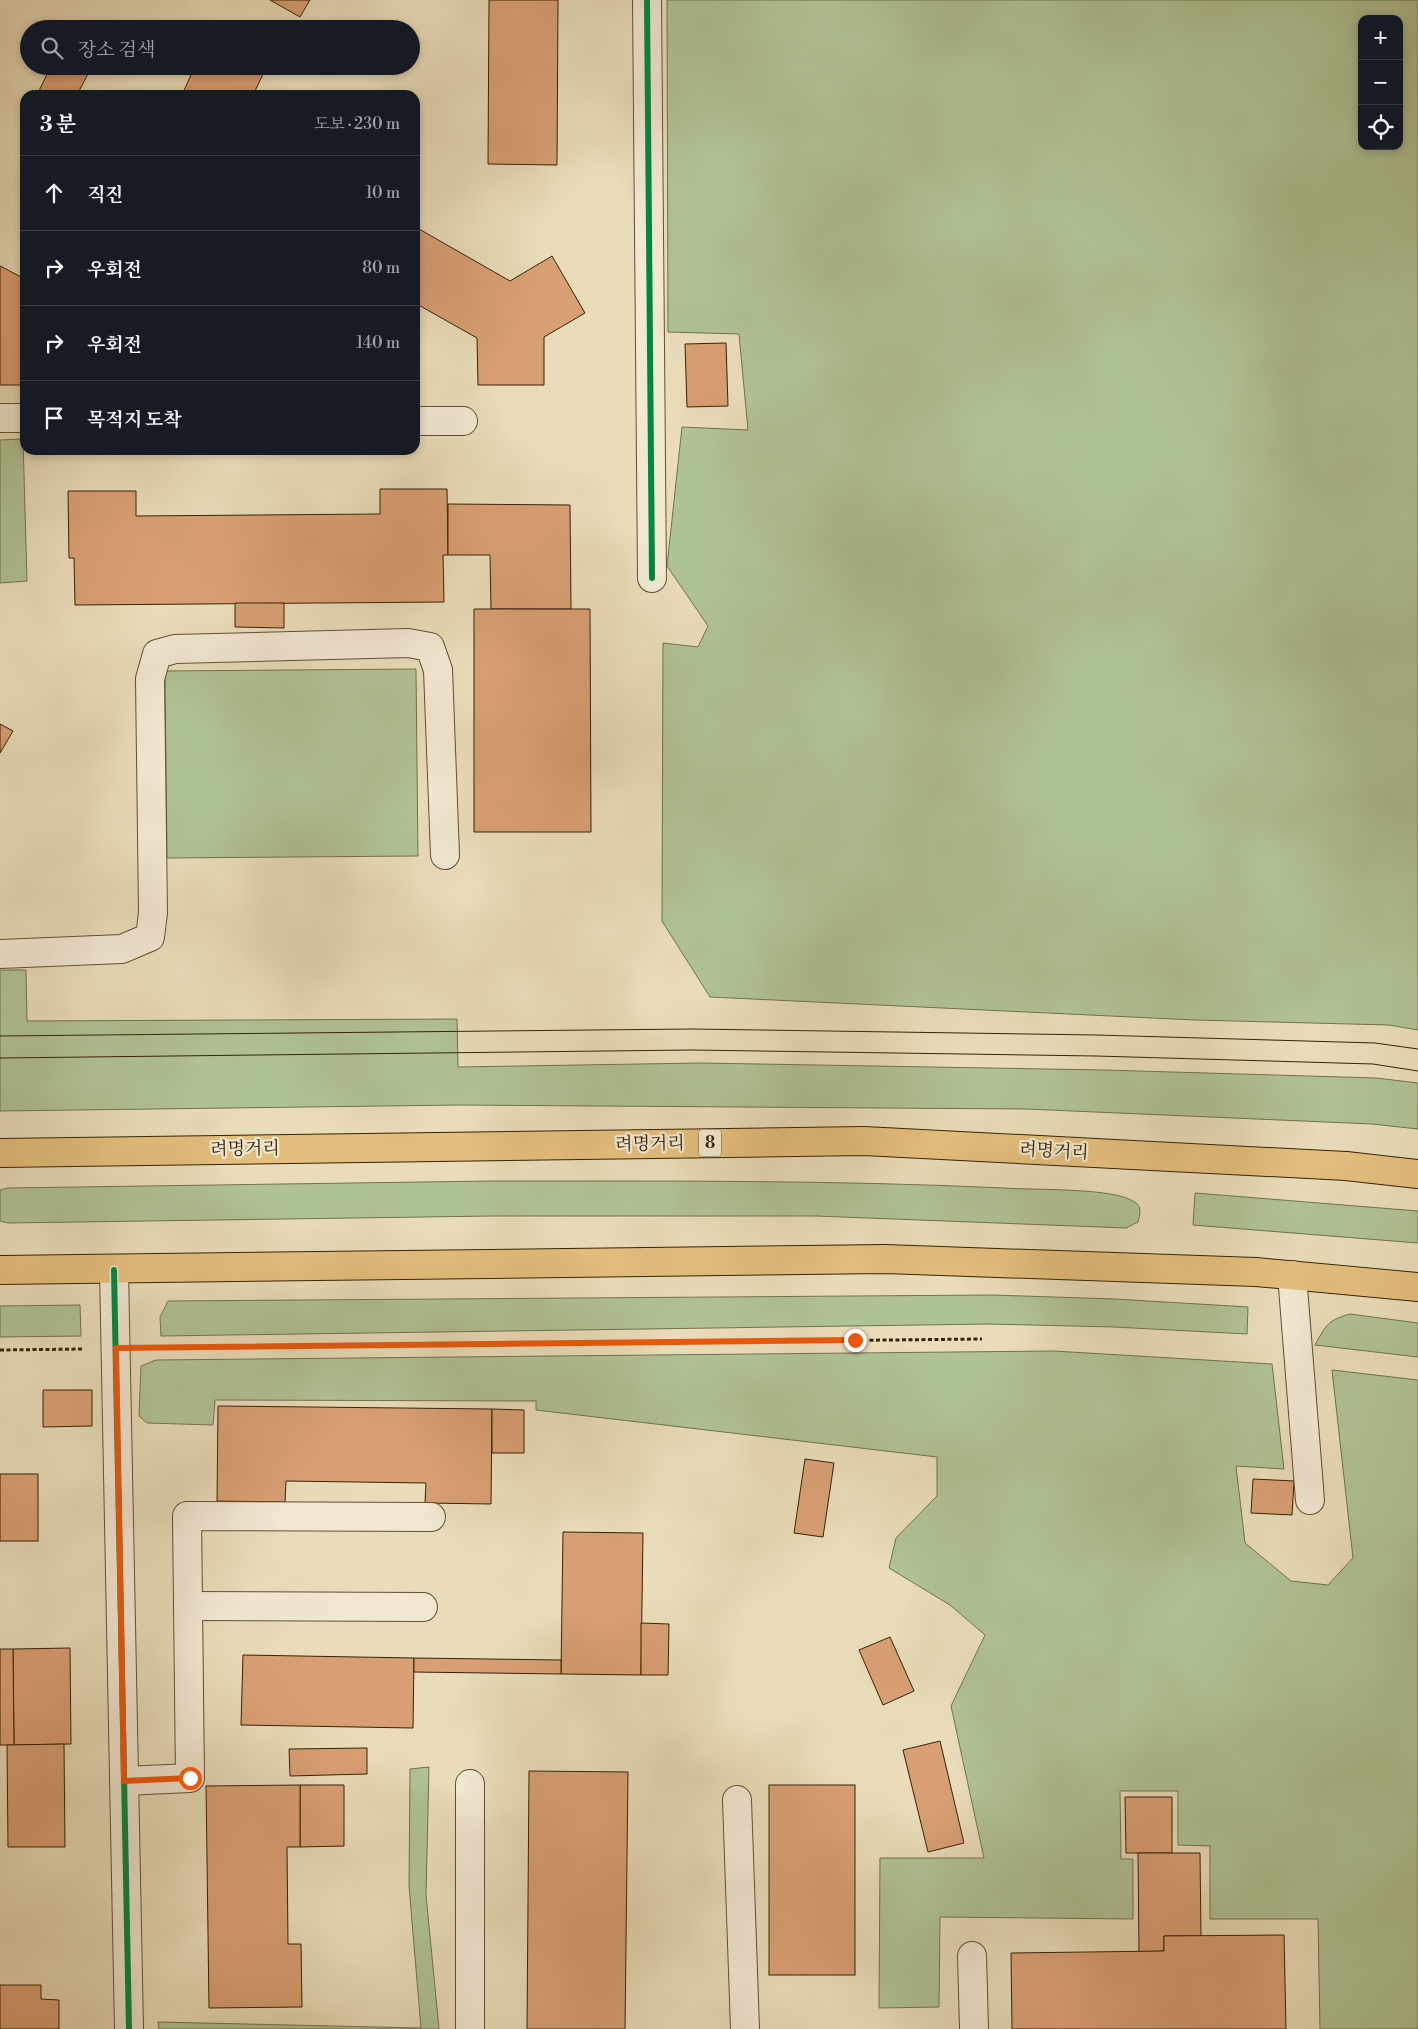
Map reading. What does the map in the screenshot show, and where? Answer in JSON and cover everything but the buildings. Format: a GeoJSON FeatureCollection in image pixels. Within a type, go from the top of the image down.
{"type":"FeatureCollection","features":[{"type":"Feature","properties":{"kind":"highway","name":"려명거리"},"geometry":{"type":"LineString","coordinates":[[0,1153],[864,1141],[1346,1166],[1418,1174]]}},
{"type":"Feature","properties":{"kind":"highway"},"geometry":{"type":"LineString","coordinates":[[0,1270],[885,1259],[1292,1275],[1418,1287]]}},
{"type":"Feature","properties":{"kind":"street"},"geometry":{"type":"LineString","coordinates":[[647,0],[652,578]]}},
{"type":"Feature","properties":{"kind":"street"},"geometry":{"type":"LineString","coordinates":[[0,418],[20,418]]}},
{"type":"Feature","properties":{"kind":"street"},"geometry":{"type":"LineString","coordinates":[[420,421],[463,422]]}},
{"type":"Feature","properties":{"kind":"street"},"geometry":{"type":"LineString","coordinates":[[0,954],[122,949],[150,938],[153,914],[150,679],[157,654],[175,649],[408,643],[430,648],[438,670],[445,855]]}},
{"type":"Feature","properties":{"kind":"street"},"geometry":{"type":"LineString","coordinates":[[114,1270],[129,2029]]}},
{"type":"Feature","properties":{"kind":"street"},"geometry":{"type":"LineString","coordinates":[[1292,1275],[1310,1500]]}},
{"type":"Feature","properties":{"kind":"street"},"geometry":{"type":"LineString","coordinates":[[124,1781],[190,1778],[187,1516],[431,1517]]}},
{"type":"Feature","properties":{"kind":"street"},"geometry":{"type":"LineString","coordinates":[[188,1606],[423,1607]]}},
{"type":"Feature","properties":{"kind":"street"},"geometry":{"type":"LineString","coordinates":[[470,1784],[470,2029]]}},
{"type":"Feature","properties":{"kind":"street"},"geometry":{"type":"LineString","coordinates":[[737,1800],[746,2029]]}},
{"type":"Feature","properties":{"kind":"street"},"geometry":{"type":"LineString","coordinates":[[972,1956],[974,2029]]}},
{"type":"Feature","properties":{"kind":"path"},"geometry":{"type":"LineString","coordinates":[[0,1350],[982,1339]]}},
{"type":"Feature","properties":{"kind":"green space"},"geometry":{"type":"Polygon","coordinates":[[[667,0],[1418,0],[1418,1030],[1389,1025],[1195,1020],[710,997],[662,921],[663,643],[698,647],[708,626],[667,566],[682,427],[748,430],[739,334],[668,332],[667,0]]]}},
{"type":"Feature","properties":{"kind":"green space"},"geometry":{"type":"Polygon","coordinates":[[[20,439],[20,455],[23,455],[27,581],[0,583],[0,440],[20,439]]]}},
{"type":"Feature","properties":{"kind":"green space"},"geometry":{"type":"Polygon","coordinates":[[[416,669],[418,856],[167,858],[165,671],[416,669]]]}},
{"type":"Feature","properties":{"kind":"green space"},"geometry":{"type":"Polygon","coordinates":[[[0,970],[26,970],[27,1021],[457,1019],[458,1067],[700,1063],[1104,1070],[1376,1078],[1418,1083],[1418,1129],[1372,1124],[1026,1109],[458,1105],[0,1111],[0,970]]]}},
{"type":"Feature","properties":{"kind":"green space"},"geometry":{"type":"Polygon","coordinates":[[[491,1181],[812,1182],[1070,1190],[1120,1196],[1135,1202],[1140,1212],[1138,1222],[1126,1228],[816,1216],[492,1216],[8,1223],[0,1221],[0,1190],[8,1188],[491,1181]]]}},
{"type":"Feature","properties":{"kind":"green space"},"geometry":{"type":"Polygon","coordinates":[[[1195,1193],[1418,1211],[1418,1243],[1193,1225],[1195,1193]]]}},
{"type":"Feature","properties":{"kind":"green space"},"geometry":{"type":"Polygon","coordinates":[[[992,1295],[1115,1299],[1248,1307],[1247,1334],[1114,1327],[989,1324],[161,1336],[160,1317],[168,1301],[992,1295]]]}},
{"type":"Feature","properties":{"kind":"green space"},"geometry":{"type":"Polygon","coordinates":[[[80,1305],[81,1336],[0,1337],[0,1306],[80,1305]]]}},
{"type":"Feature","properties":{"kind":"green space"},"geometry":{"type":"Polygon","coordinates":[[[1350,1314],[1418,1323],[1418,1357],[1315,1345],[1328,1324],[1350,1314]]]}},
{"type":"Feature","properties":{"kind":"green space"},"geometry":{"type":"Polygon","coordinates":[[[1054,1351],[1272,1364],[1284,1469],[1236,1466],[1245,1543],[1291,1581],[1328,1585],[1353,1558],[1332,1370],[1418,1380],[1418,2029],[1320,2029],[1318,1919],[1210,1919],[1210,1846],[1178,1845],[1178,1791],[1120,1791],[1121,1859],[1133,1859],[1133,1919],[940,1917],[939,2007],[879,2008],[880,1858],[984,1858],[951,1706],[985,1635],[950,1605],[889,1568],[896,1538],[937,1496],[937,1457],[536,1410],[536,1401],[215,1400],[213,1425],[147,1423],[139,1416],[141,1366],[156,1360],[1054,1351]]]}},
{"type":"Feature","properties":{"kind":"green space"},"geometry":{"type":"Polygon","coordinates":[[[429,1767],[426,1895],[439,2029],[159,2029],[158,2022],[421,2028],[409,1886],[410,1769],[429,1767]]]}},
{"type":"Feature","properties":{"kind":"tram line"},"geometry":{"type":"LineString","coordinates":[[0,1036],[692,1029],[1096,1035],[1375,1043],[1418,1049]]}},
{"type":"Feature","properties":{"kind":"tram line"},"geometry":{"type":"LineString","coordinates":[[0,1058],[692,1050],[1096,1056],[1373,1064],[1418,1071]]}},
{"type":"Feature","properties":{"kind":"cycle path"},"geometry":{"type":"LineString","coordinates":[[647,0],[652,578]]}},
{"type":"Feature","properties":{"kind":"cycle path"},"geometry":{"type":"LineString","coordinates":[[114,1270],[129,2029]]}},
{"type":"Feature","properties":{"kind":"route"},"geometry":{"type":"LineString","coordinates":[[190,1778],[124,1781],[116,1348],[855,1340]]}}]}
